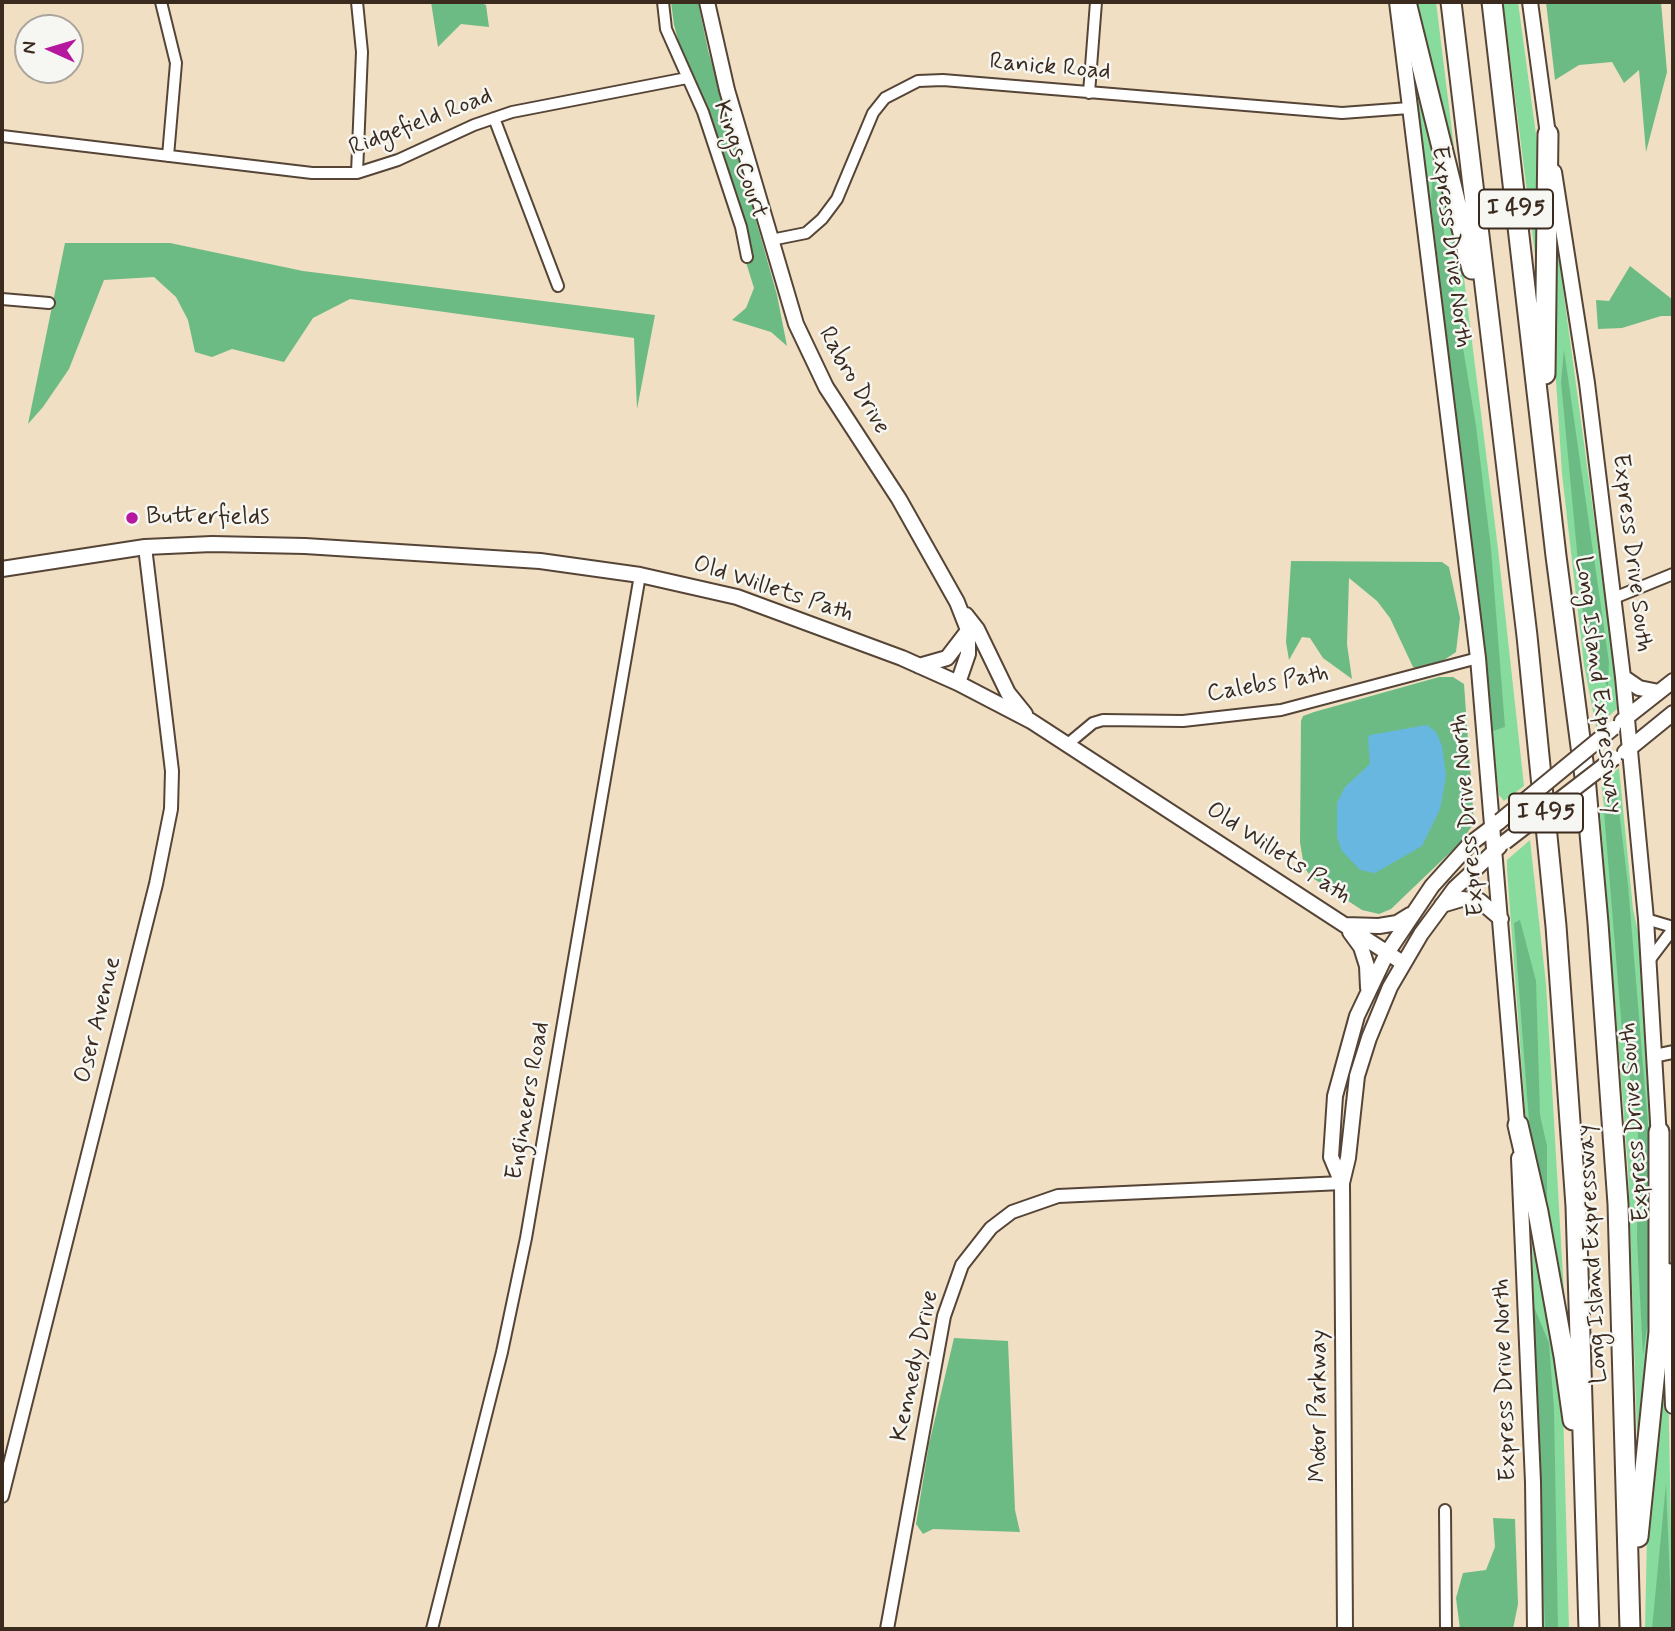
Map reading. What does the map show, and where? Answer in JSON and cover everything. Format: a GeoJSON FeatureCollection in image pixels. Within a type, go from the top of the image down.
{"type":"FeatureCollection","features":[{"type":"Feature","properties":{"kind":"highway"},"geometry":{"type":"LineString","coordinates":[[1406,2],[1473,273],[1508,477]]}},
{"type":"Feature","properties":{"kind":"highway","name":"Long Island Expressway"},"geometry":{"type":"LineString","coordinates":[[1451,2],[1544,781],[1567,1056],[1576,1206],[1589,1629]]}},
{"type":"Feature","properties":{"kind":"highway","name":"Long Island Expressway"},"geometry":{"type":"LineString","coordinates":[[1492,2],[1585,777],[1608,1053],[1633,1629]]}},
{"type":"Feature","properties":{"kind":"highway"},"geometry":{"type":"LineString","coordinates":[[1540,417],[1547,315],[1548,134]]}},
{"type":"Feature","properties":{"kind":"highway"},"geometry":{"type":"LineString","coordinates":[[1517,1125],[1538,1212],[1564,1356],[1573,1427],[1589,1629]]}},
{"type":"Feature","properties":{"kind":"highway"},"geometry":{"type":"LineString","coordinates":[[1633,1629],[1637,1550],[1660,1318],[1658,1132]]}},
{"type":"Feature","properties":{"kind":"main road","name":"Rabro Drive"},"geometry":{"type":"LineString","coordinates":[[706,2],[727,90],[796,324],[811,359],[926,544],[957,602],[968,630],[968,654],[958,682]]}},
{"type":"Feature","properties":{"kind":"main road","name":"Express Drive North"},"geometry":{"type":"LineString","coordinates":[[1396,2],[1500,846],[1501,919],[1517,1125],[1533,1482],[1535,1629]]}},
{"type":"Feature","properties":{"kind":"main road","name":"Express Drive South"},"geometry":{"type":"LineString","coordinates":[[1530,2],[1587,383],[1623,677],[1646,919],[1673,1406]]}},
{"type":"Feature","properties":{"kind":"main road","name":"Old Willets Path"},"geometry":{"type":"LineString","coordinates":[[2,569],[145,547],[212,544],[340,548],[540,561],[640,575],[737,597],[958,682],[1031,721],[1069,743],[1403,963]]}},
{"type":"Feature","properties":{"kind":"main road"},"geometry":{"type":"LineString","coordinates":[[957,602],[977,629],[1008,693],[1031,721]]}},
{"type":"Feature","properties":{"kind":"main road"},"geometry":{"type":"LineString","coordinates":[[919,666],[947,658],[968,630]]}},
{"type":"Feature","properties":{"kind":"main road"},"geometry":{"type":"LineString","coordinates":[[1623,677],[1639,688],[1659,692]]}},
{"type":"Feature","properties":{"kind":"main road","name":"Motor Parkway"},"geometry":{"type":"LineString","coordinates":[[1342,1182],[1331,1157],[1335,1096],[1346,1049],[1387,953],[1411,915],[1453,860],[1673,681]]}},
{"type":"Feature","properties":{"kind":"main road","name":"Motor Parkway"},"geometry":{"type":"LineString","coordinates":[[1345,1629],[1342,1182],[1348,1158],[1357,1076],[1369,1038],[1403,963],[1455,888],[1500,846],[1673,713]]}},
{"type":"Feature","properties":{"kind":"main road"},"geometry":{"type":"LineString","coordinates":[[1442,905],[1462,899],[1480,901],[1501,919]]}},
{"type":"Feature","properties":{"kind":"main road"},"geometry":{"type":"LineString","coordinates":[[1345,925],[1379,926],[1397,923],[1411,915]]}},
{"type":"Feature","properties":{"kind":"main road"},"geometry":{"type":"LineString","coordinates":[[1345,925],[1361,947],[1367,966],[1368,993]]}},
{"type":"Feature","properties":{"kind":"street"},"geometry":{"type":"LineString","coordinates":[[161,2],[176,63],[168,156]]}},
{"type":"Feature","properties":{"kind":"street"},"geometry":{"type":"LineString","coordinates":[[357,2],[362,52],[357,173]]}},
{"type":"Feature","properties":{"kind":"street","name":"Kings Court"},"geometry":{"type":"LineString","coordinates":[[663,2],[666,29],[703,112],[741,227],[747,257]]}},
{"type":"Feature","properties":{"kind":"street"},"geometry":{"type":"LineString","coordinates":[[1089,93],[1096,2]]}},
{"type":"Feature","properties":{"kind":"street","name":"Ridgefield Road"},"geometry":{"type":"LineString","coordinates":[[2,136],[312,173],[357,173],[398,160],[494,118],[687,78]]}},
{"type":"Feature","properties":{"kind":"street","name":"Ranick Road"},"geometry":{"type":"LineString","coordinates":[[771,240],[806,233],[822,219],[837,199],[873,113],[885,98],[918,81],[943,80],[1342,113],[1409,108]]}},
{"type":"Feature","properties":{"kind":"street"},"geometry":{"type":"LineString","coordinates":[[494,118],[558,286]]}},
{"type":"Feature","properties":{"kind":"street"},"geometry":{"type":"LineString","coordinates":[[2,299],[49,303]]}},
{"type":"Feature","properties":{"kind":"street","name":"Oser Avenue"},"geometry":{"type":"LineString","coordinates":[[2,1496],[156,884],[171,808],[172,771],[145,547]]}},
{"type":"Feature","properties":{"kind":"street"},"geometry":{"type":"LineString","coordinates":[[1614,598],[1673,574]]}},
{"type":"Feature","properties":{"kind":"street","name":"Engineers Road"},"geometry":{"type":"LineString","coordinates":[[432,1629],[502,1352],[524,1249],[640,575]]}},
{"type":"Feature","properties":{"kind":"street","name":"Calebs Path"},"geometry":{"type":"LineString","coordinates":[[1069,743],[1093,723],[1103,720],[1183,721],[1279,710],[1478,658]]}},
{"type":"Feature","properties":{"kind":"street"},"geometry":{"type":"LineString","coordinates":[[1646,919],[1673,928],[1648,962]]}},
{"type":"Feature","properties":{"kind":"street"},"geometry":{"type":"LineString","coordinates":[[1654,1056],[1673,1052]]}},
{"type":"Feature","properties":{"kind":"street","name":"Kennedy Drive"},"geometry":{"type":"LineString","coordinates":[[887,1629],[944,1316],[962,1265],[991,1228],[1012,1213],[1058,1196],[1342,1182]]}},
{"type":"Feature","properties":{"kind":"street"},"geometry":{"type":"LineString","coordinates":[[1445,1510],[1446,1629]]}},
{"type":"Feature","properties":{"kind":"green space"},"geometry":{"type":"Polygon","coordinates":[[[431,2],[478,2],[486,5],[489,27],[461,24],[438,47],[431,2]]]}},
{"type":"Feature","properties":{"kind":"green space"},"geometry":{"type":"Polygon","coordinates":[[[671,2],[698,2],[708,50],[777,295],[787,346],[771,332],[732,320],[746,308],[754,288],[692,89],[674,25],[671,2]]]}},
{"type":"Feature","properties":{"kind":"green space"},"geometry":{"type":"Polygon","coordinates":[[[1415,2],[1436,2],[1458,180],[1415,2]]]}},
{"type":"Feature","properties":{"kind":"green space"},"geometry":{"type":"Polygon","coordinates":[[[1503,2],[1518,2],[1540,164],[1537,270],[1503,2]]]}},
{"type":"Feature","properties":{"kind":"green space"},"geometry":{"type":"Polygon","coordinates":[[[1546,2],[1661,2],[1667,72],[1646,152],[1639,70],[1624,83],[1612,62],[1579,65],[1555,80],[1546,2]]]}},
{"type":"Feature","properties":{"kind":"green space"},"geometry":{"type":"Polygon","coordinates":[[[1411,48],[1439,153],[1464,278],[1498,549],[1524,786],[1504,801],[1499,795],[1411,48]]]}},
{"type":"Feature","properties":{"kind":"green space"},"geometry":{"type":"Polygon","coordinates":[[[1433,167],[1476,426],[1491,549],[1505,727],[1493,731],[1431,200],[1433,167]]]}},
{"type":"Feature","properties":{"kind":"green space"},"geometry":{"type":"Polygon","coordinates":[[[1556,237],[1614,665],[1617,709],[1596,727],[1584,665],[1562,474],[1552,317],[1556,237]]]}},
{"type":"Feature","properties":{"kind":"green space"},"geometry":{"type":"Polygon","coordinates":[[[65,243],[170,243],[303,271],[655,315],[637,409],[634,338],[350,299],[313,318],[284,362],[232,349],[212,357],[195,352],[188,320],[176,297],[154,277],[104,280],[69,369],[28,424],[65,243]]]}},
{"type":"Feature","properties":{"kind":"green space"},"geometry":{"type":"Polygon","coordinates":[[[1630,266],[1673,300],[1673,316],[1661,316],[1622,328],[1598,329],[1596,300],[1609,301],[1630,266]]]}},
{"type":"Feature","properties":{"kind":"green space"},"geometry":{"type":"Polygon","coordinates":[[[1564,350],[1609,662],[1608,688],[1585,636],[1561,382],[1564,350]]]}},
{"type":"Feature","properties":{"kind":"green space"},"geometry":{"type":"Polygon","coordinates":[[[1291,561],[1442,562],[1449,567],[1460,618],[1456,652],[1435,666],[1420,670],[1413,667],[1390,618],[1377,601],[1349,578],[1347,644],[1352,679],[1323,658],[1310,638],[1302,637],[1289,660],[1286,642],[1291,561]]]}},
{"type":"Feature","properties":{"kind":"green space"},"geometry":{"type":"Polygon","coordinates":[[[1439,677],[1453,677],[1464,684],[1474,823],[1461,842],[1391,909],[1379,914],[1362,910],[1311,877],[1304,867],[1300,842],[1301,721],[1303,716],[1314,712],[1439,677]]]}},
{"type":"Feature","properties":{"kind":"green space"},"geometry":{"type":"Polygon","coordinates":[[[1619,768],[1633,909],[1639,936],[1657,1303],[1638,1462],[1628,1167],[1600,813],[1604,806],[1601,783],[1619,768]]]}},
{"type":"Feature","properties":{"kind":"green space"},"geometry":{"type":"Polygon","coordinates":[[[1616,785],[1628,885],[1649,1137],[1654,1282],[1643,1355],[1637,1239],[1638,1127],[1622,1031],[1604,812],[1616,785]]]}},
{"type":"Feature","properties":{"kind":"green space"},"geometry":{"type":"Polygon","coordinates":[[[1530,840],[1546,984],[1567,1345],[1525,1111],[1507,869],[1507,860],[1530,840]]]}},
{"type":"Feature","properties":{"kind":"green space"},"geometry":{"type":"Polygon","coordinates":[[[1520,920],[1536,981],[1540,1115],[1547,1146],[1547,1211],[1529,1121],[1514,923],[1520,920]]]}},
{"type":"Feature","properties":{"kind":"green space"},"geometry":{"type":"Polygon","coordinates":[[[1532,1237],[1536,1237],[1563,1406],[1569,1629],[1543,1629],[1532,1237]]]}},
{"type":"Feature","properties":{"kind":"green space"},"geometry":{"type":"Polygon","coordinates":[[[1534,1307],[1549,1343],[1554,1409],[1558,1629],[1545,1629],[1534,1307]]]}},
{"type":"Feature","properties":{"kind":"green space"},"geometry":{"type":"Polygon","coordinates":[[[954,1338],[1008,1341],[1015,1510],[1020,1532],[933,1529],[923,1534],[916,1524],[929,1444],[954,1338]]]}},
{"type":"Feature","properties":{"kind":"green space"},"geometry":{"type":"Polygon","coordinates":[[[1663,1377],[1668,1377],[1673,1629],[1645,1629],[1647,1538],[1663,1377]]]}},
{"type":"Feature","properties":{"kind":"green space"},"geometry":{"type":"Polygon","coordinates":[[[1666,1484],[1672,1629],[1652,1629],[1654,1608],[1666,1484]]]}},
{"type":"Feature","properties":{"kind":"green space"},"geometry":{"type":"Polygon","coordinates":[[[1493,1518],[1515,1519],[1518,1604],[1513,1629],[1460,1629],[1456,1598],[1463,1573],[1486,1570],[1495,1547],[1493,1518]]]}},
{"type":"Feature","properties":{"kind":"water"},"geometry":{"type":"Polygon","coordinates":[[[1427,725],[1436,732],[1442,746],[1446,776],[1440,809],[1422,846],[1375,873],[1360,870],[1342,851],[1337,837],[1337,803],[1345,787],[1370,764],[1370,735],[1427,725]]]}},
{"type":"Feature","properties":{"kind":"place","name":"Butterfields"},"geometry":{"type":"Point","coordinates":[132,518]}}]}
